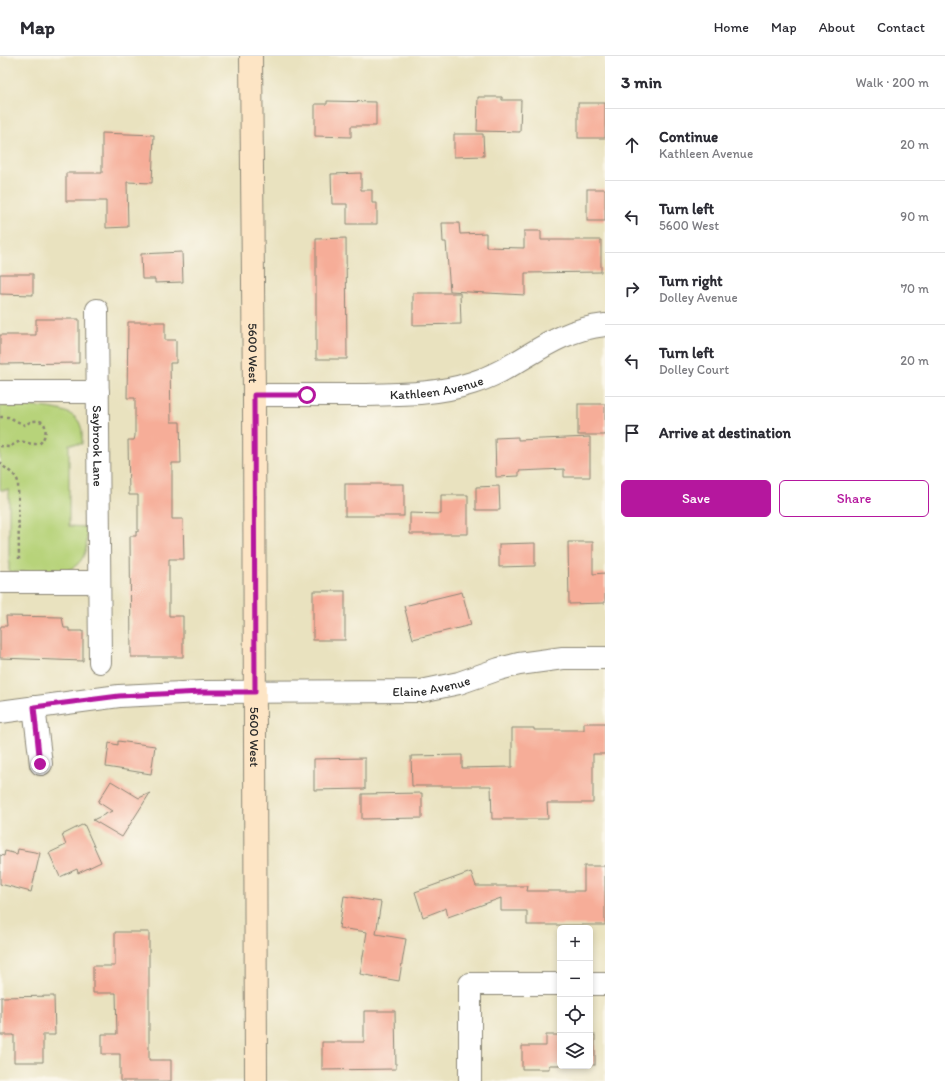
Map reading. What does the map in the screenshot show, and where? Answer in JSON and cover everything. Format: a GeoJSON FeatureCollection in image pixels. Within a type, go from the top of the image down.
{"type":"FeatureCollection","features":[{"type":"Feature","properties":{"kind":"main road","name":"5600 West"},"geometry":{"type":"LineString","coordinates":[[251,56],[254,395],[256,1081]]}},
{"type":"Feature","properties":{"kind":"street","name":"Saybrook Lane"},"geometry":{"type":"LineString","coordinates":[[97,310],[100,662]]}},
{"type":"Feature","properties":{"kind":"street","name":"Kathleen Avenue"},"geometry":{"type":"LineString","coordinates":[[254,395],[416,394],[441,391],[475,382],[494,374],[564,334],[605,325]]}},
{"type":"Feature","properties":{"kind":"street"},"geometry":{"type":"LineString","coordinates":[[0,392],[98,392]]}},
{"type":"Feature","properties":{"kind":"street"},"geometry":{"type":"LineString","coordinates":[[0,582],[99,582]]}},
{"type":"Feature","properties":{"kind":"street","name":"Elaine Avenue"},"geometry":{"type":"LineString","coordinates":[[0,712],[119,696],[202,692],[421,691],[459,683],[499,669],[519,664],[563,658],[605,658]]}},
{"type":"Feature","properties":{"kind":"street"},"geometry":{"type":"LineString","coordinates":[[34,707],[40,764]]}},
{"type":"Feature","properties":{"kind":"street"},"geometry":{"type":"LineString","coordinates":[[470,1081],[470,984],[557,984]]}},
{"type":"Feature","properties":{"kind":"street"},"geometry":{"type":"LineString","coordinates":[[593,984],[605,984]]}},
{"type":"Feature","properties":{"kind":"path"},"geometry":{"type":"LineString","coordinates":[[0,417],[8,417],[24,425],[35,420],[39,421],[43,424],[47,432],[46,437],[39,444],[20,441],[9,447],[0,446]]}},
{"type":"Feature","properties":{"kind":"path"},"geometry":{"type":"LineString","coordinates":[[0,462],[17,478],[18,482],[19,564]]}},
{"type":"Feature","properties":{"kind":"green space"},"geometry":{"type":"Polygon","coordinates":[[[0,407],[56,409],[74,416],[79,422],[82,433],[82,444],[69,444],[69,526],[87,527],[87,542],[84,555],[77,565],[71,569],[63,572],[9,572],[9,490],[0,490],[0,407]]]}},
{"type":"Feature","properties":{"kind":"building"},"geometry":{"type":"Polygon","coordinates":[[[478,97],[502,97],[502,100],[521,100],[520,132],[477,131],[478,97]]]}},
{"type":"Feature","properties":{"kind":"building"},"geometry":{"type":"Polygon","coordinates":[[[327,101],[376,102],[376,126],[351,126],[351,137],[315,136],[315,104],[327,104],[327,101]]]}},
{"type":"Feature","properties":{"kind":"building"},"geometry":{"type":"Polygon","coordinates":[[[578,103],[605,103],[605,138],[578,138],[578,103]]]}},
{"type":"Feature","properties":{"kind":"building"},"geometry":{"type":"Polygon","coordinates":[[[102,133],[154,135],[152,183],[127,182],[128,227],[106,228],[106,201],[66,201],[66,173],[102,173],[102,133]]]}},
{"type":"Feature","properties":{"kind":"building"},"geometry":{"type":"Polygon","coordinates":[[[454,134],[483,134],[484,156],[454,157],[454,134]]]}},
{"type":"Feature","properties":{"kind":"building"},"geometry":{"type":"Polygon","coordinates":[[[361,173],[361,190],[372,190],[372,203],[377,203],[377,224],[347,224],[347,204],[332,204],[331,174],[361,173]]]}},
{"type":"Feature","properties":{"kind":"building"},"geometry":{"type":"Polygon","coordinates":[[[587,189],[605,189],[605,221],[587,221],[587,189]]]}},
{"type":"Feature","properties":{"kind":"building"},"geometry":{"type":"Polygon","coordinates":[[[442,223],[459,223],[460,234],[486,233],[486,247],[524,248],[524,231],[541,231],[541,240],[601,240],[601,272],[525,273],[525,295],[450,291],[446,242],[443,242],[442,223]]]}},
{"type":"Feature","properties":{"kind":"building"},"geometry":{"type":"Polygon","coordinates":[[[346,238],[347,359],[316,359],[316,239],[346,238]]]}},
{"type":"Feature","properties":{"kind":"building"},"geometry":{"type":"Polygon","coordinates":[[[182,252],[183,282],[155,283],[155,279],[142,279],[141,254],[182,252]]]}},
{"type":"Feature","properties":{"kind":"building"},"geometry":{"type":"Polygon","coordinates":[[[0,274],[33,274],[33,295],[0,294],[0,274]]]}},
{"type":"Feature","properties":{"kind":"building"},"geometry":{"type":"Polygon","coordinates":[[[413,293],[460,293],[461,324],[413,325],[413,293]]]}},
{"type":"Feature","properties":{"kind":"building"},"geometry":{"type":"Polygon","coordinates":[[[36,319],[79,319],[79,363],[0,364],[0,335],[36,335],[36,319]]]}},
{"type":"Feature","properties":{"kind":"building"},"geometry":{"type":"Polygon","coordinates":[[[128,322],[165,322],[165,340],[176,340],[176,363],[170,363],[171,422],[180,422],[181,463],[172,463],[172,519],[183,519],[184,559],[169,559],[169,616],[183,616],[183,657],[131,657],[130,536],[136,536],[136,532],[138,532],[138,495],[129,495],[128,440],[134,440],[135,436],[135,398],[127,398],[128,322]]]}},
{"type":"Feature","properties":{"kind":"building"},"geometry":{"type":"Polygon","coordinates":[[[578,404],[605,404],[605,435],[578,435],[578,404]]]}},
{"type":"Feature","properties":{"kind":"building"},"geometry":{"type":"Polygon","coordinates":[[[518,437],[518,440],[590,437],[590,477],[564,477],[564,469],[519,471],[519,476],[496,477],[495,438],[518,437]]]}},
{"type":"Feature","properties":{"kind":"building"},"geometry":{"type":"Polygon","coordinates":[[[345,484],[404,484],[404,516],[345,516],[345,484]]]}},
{"type":"Feature","properties":{"kind":"building"},"geometry":{"type":"Polygon","coordinates":[[[499,486],[500,510],[476,510],[476,487],[499,486]]]}},
{"type":"Feature","properties":{"kind":"building"},"geometry":{"type":"Polygon","coordinates":[[[441,495],[468,495],[468,534],[410,534],[410,513],[441,514],[441,495]]]}},
{"type":"Feature","properties":{"kind":"building"},"geometry":{"type":"Polygon","coordinates":[[[568,542],[593,542],[593,574],[605,573],[605,603],[569,604],[568,542]]]}},
{"type":"Feature","properties":{"kind":"building"},"geometry":{"type":"Polygon","coordinates":[[[535,543],[535,566],[499,567],[499,544],[535,543]]]}},
{"type":"Feature","properties":{"kind":"building"},"geometry":{"type":"Polygon","coordinates":[[[313,591],[345,591],[345,640],[313,640],[313,591]]]}},
{"type":"Feature","properties":{"kind":"building"},"geometry":{"type":"Polygon","coordinates":[[[462,592],[471,625],[413,639],[404,606],[462,592]]]}},
{"type":"Feature","properties":{"kind":"building"},"geometry":{"type":"Polygon","coordinates":[[[6,616],[62,617],[64,628],[69,628],[69,631],[83,631],[83,661],[0,658],[0,630],[1,626],[7,626],[6,616]]]}},
{"type":"Feature","properties":{"kind":"building"},"geometry":{"type":"Polygon","coordinates":[[[584,723],[605,723],[605,754],[593,754],[593,803],[547,803],[548,819],[492,819],[491,786],[412,786],[411,756],[462,755],[462,768],[512,767],[512,728],[534,728],[534,730],[584,730],[584,723]]]}},
{"type":"Feature","properties":{"kind":"building"},"geometry":{"type":"Polygon","coordinates":[[[118,741],[155,746],[151,774],[106,767],[109,743],[118,745],[118,741]]]}},
{"type":"Feature","properties":{"kind":"building"},"geometry":{"type":"Polygon","coordinates":[[[365,758],[365,789],[314,790],[314,759],[365,758]]]}},
{"type":"Feature","properties":{"kind":"building"},"geometry":{"type":"Polygon","coordinates":[[[111,781],[139,798],[150,793],[122,837],[93,820],[112,811],[98,802],[111,781]]]}},
{"type":"Feature","properties":{"kind":"building"},"geometry":{"type":"Polygon","coordinates":[[[422,793],[422,818],[362,819],[362,794],[422,793]]]}},
{"type":"Feature","properties":{"kind":"building"},"geometry":{"type":"Polygon","coordinates":[[[84,824],[101,862],[78,873],[77,869],[60,877],[49,853],[66,845],[62,835],[84,824]]]}},
{"type":"Feature","properties":{"kind":"building"},"geometry":{"type":"Polygon","coordinates":[[[18,849],[40,853],[31,892],[0,884],[0,855],[4,856],[5,851],[17,854],[18,849]]]}},
{"type":"Feature","properties":{"kind":"building"},"geometry":{"type":"Polygon","coordinates":[[[584,866],[605,866],[605,925],[527,925],[527,911],[501,911],[501,898],[448,917],[446,908],[423,917],[415,892],[471,872],[476,886],[528,886],[527,891],[584,891],[584,866]]]}},
{"type":"Feature","properties":{"kind":"building"},"geometry":{"type":"Polygon","coordinates":[[[344,896],[381,902],[376,934],[406,939],[399,981],[360,974],[367,932],[339,928],[344,896]]]}},
{"type":"Feature","properties":{"kind":"building"},"geometry":{"type":"Polygon","coordinates":[[[115,932],[149,932],[149,1060],[171,1060],[171,1081],[120,1081],[120,1054],[102,1054],[102,1034],[117,1034],[116,993],[93,993],[93,966],[115,966],[115,932]]]}},
{"type":"Feature","properties":{"kind":"building"},"geometry":{"type":"Polygon","coordinates":[[[54,996],[55,1035],[43,1035],[43,1062],[14,1062],[14,1035],[1,1035],[1,997],[54,996]]]}},
{"type":"Feature","properties":{"kind":"building"},"geometry":{"type":"Polygon","coordinates":[[[364,1011],[395,1011],[396,1069],[322,1070],[322,1042],[364,1042],[364,1011]]]}},
{"type":"Feature","properties":{"kind":"building"},"geometry":{"type":"Polygon","coordinates":[[[546,1035],[557,1035],[557,1065],[549,1065],[549,1069],[522,1069],[522,1046],[546,1046],[546,1035]]]}},
{"type":"Feature","properties":{"kind":"building"},"geometry":{"type":"Polygon","coordinates":[[[593,1035],[595,1035],[595,1065],[593,1065],[593,1035]]]}},
{"type":"Feature","properties":{"kind":"route"},"geometry":{"type":"LineString","coordinates":[[40,764],[34,707],[119,696],[202,692],[255,692],[254,395],[307,395]]}}]}
